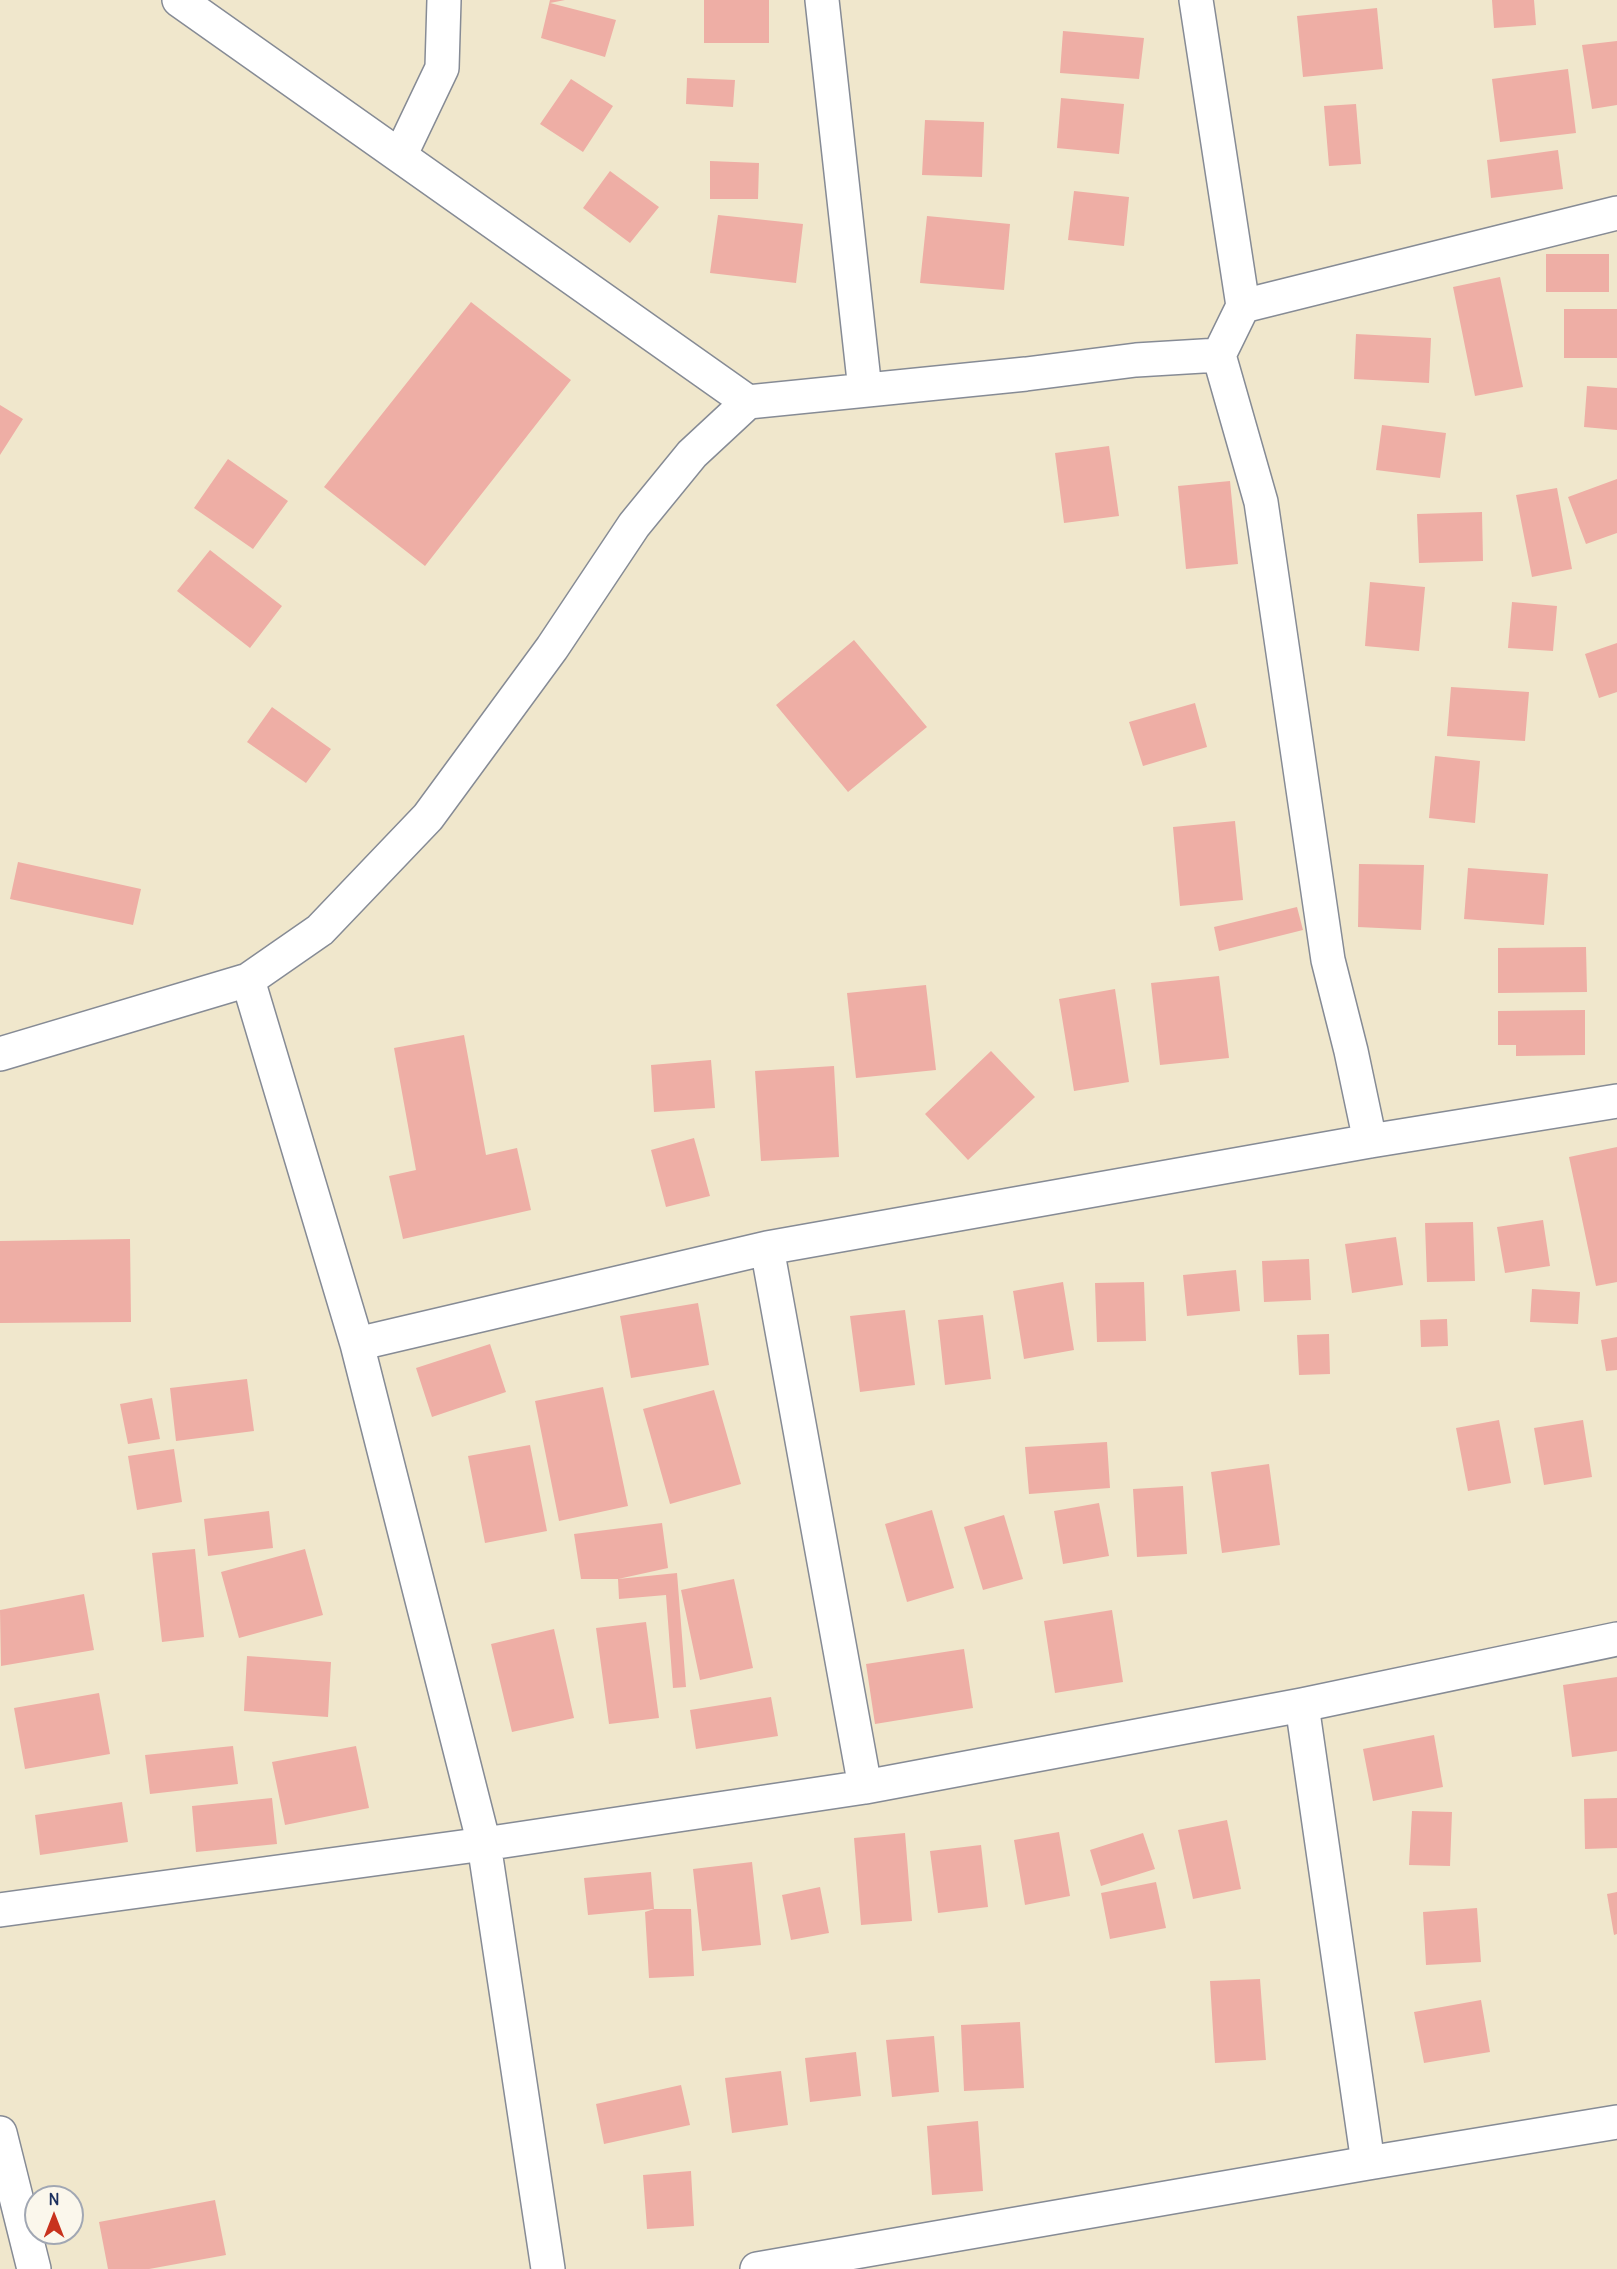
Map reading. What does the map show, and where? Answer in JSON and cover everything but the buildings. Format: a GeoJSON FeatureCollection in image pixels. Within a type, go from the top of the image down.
{"type":"FeatureCollection","features":[{"type":"Feature","properties":{"kind":"street"},"geometry":{"type":"LineString","coordinates":[[179,0],[748,402]]}},
{"type":"Feature","properties":{"kind":"street"},"geometry":{"type":"LineString","coordinates":[[400,156],[442,68],[444,0]]}},
{"type":"Feature","properties":{"kind":"street"},"geometry":{"type":"LineString","coordinates":[[822,0],[865,390]]}},
{"type":"Feature","properties":{"kind":"street"},"geometry":{"type":"LineString","coordinates":[[1196,0],[1243,306],[1220,355],[1261,502],[1328,960],[1351,1051],[1370,1141]]}},
{"type":"Feature","properties":{"kind":"street"},"geometry":{"type":"LineString","coordinates":[[1243,306],[1617,213]]}},
{"type":"Feature","properties":{"kind":"street"},"geometry":{"type":"LineString","coordinates":[[0,1054],[248,980],[320,930],[428,817],[552,648],[634,525],[692,454],[748,402],[1026,374],[1137,360],[1220,355]]}},
{"type":"Feature","properties":{"kind":"street"},"geometry":{"type":"LineString","coordinates":[[248,980],[357,1344],[484,1844],[548,2269]]}},
{"type":"Feature","properties":{"kind":"street"},"geometry":{"type":"LineString","coordinates":[[357,1344],[767,1248],[1370,1141],[1617,1101]]}},
{"type":"Feature","properties":{"kind":"street"},"geometry":{"type":"LineString","coordinates":[[767,1248],[865,1787]]}},
{"type":"Feature","properties":{"kind":"street"},"geometry":{"type":"LineString","coordinates":[[0,1910],[484,1844],[865,1787],[1302,1705],[1617,1639]]}},
{"type":"Feature","properties":{"kind":"street"},"geometry":{"type":"LineString","coordinates":[[1302,1705],[1368,2163]]}},
{"type":"Feature","properties":{"kind":"street"},"geometry":{"type":"LineString","coordinates":[[757,2269],[1617,2122]]}},
{"type":"Feature","properties":{"kind":"street"},"geometry":{"type":"LineString","coordinates":[[0,2133],[34,2269]]}}]}
